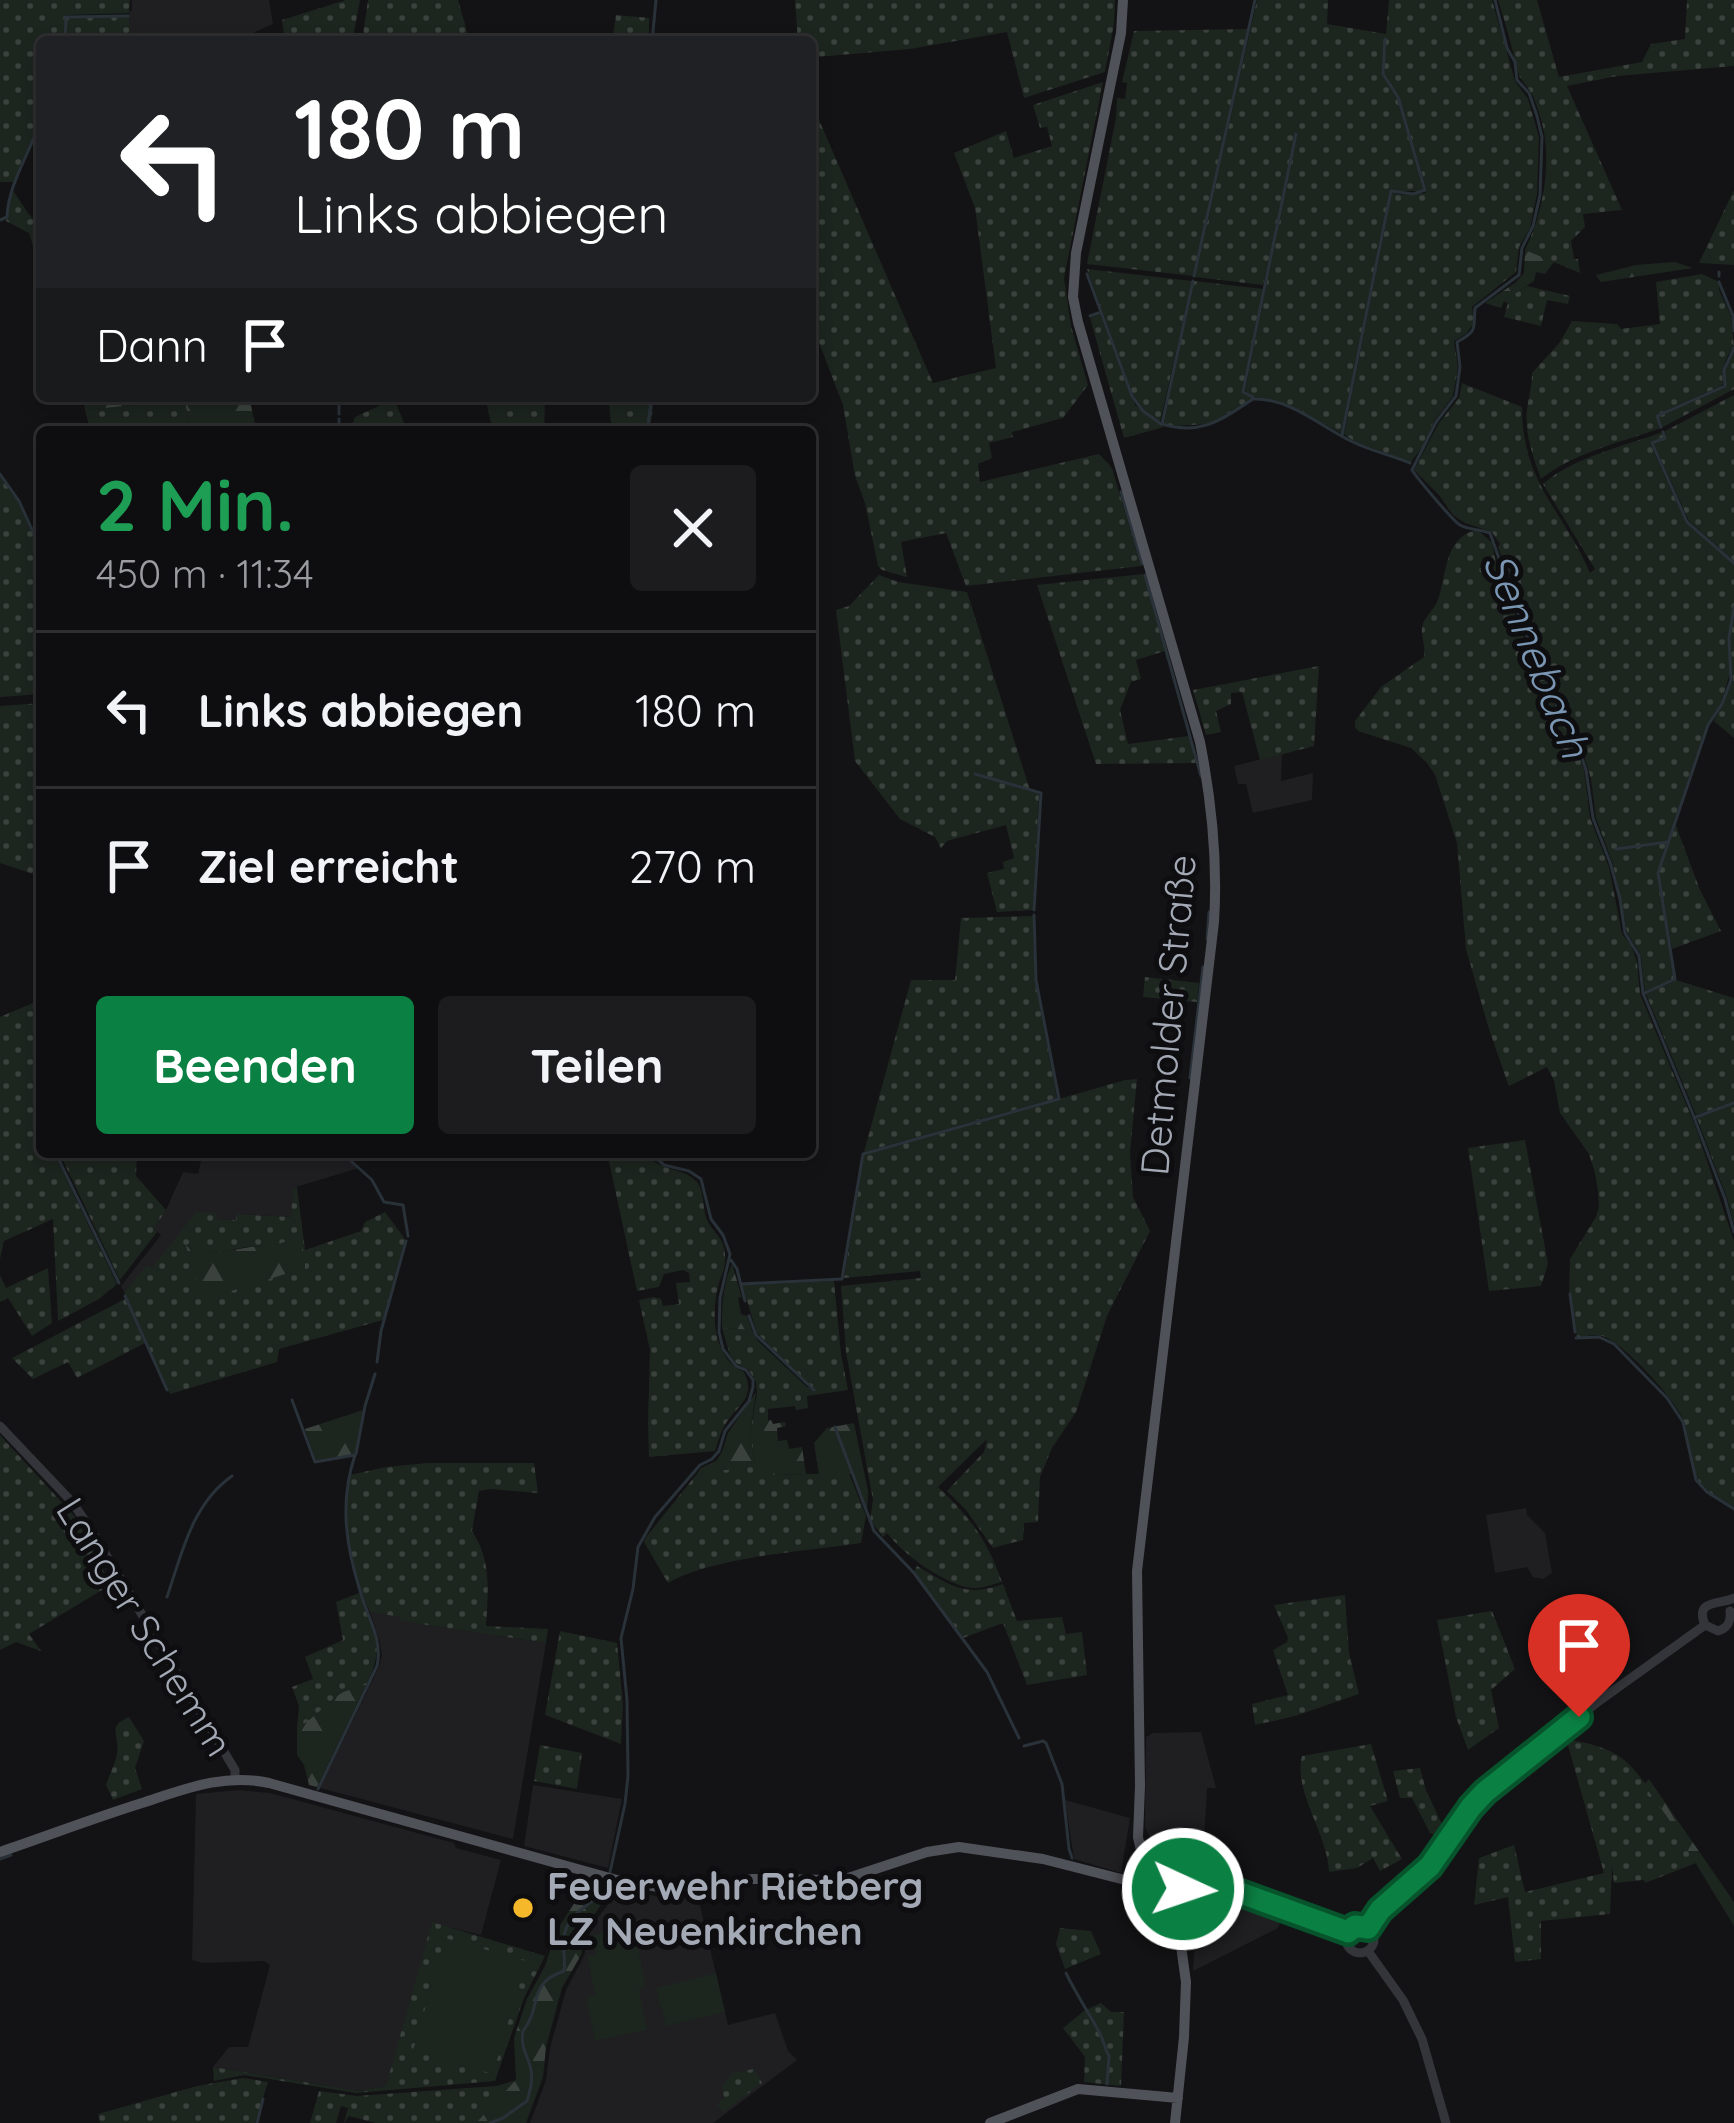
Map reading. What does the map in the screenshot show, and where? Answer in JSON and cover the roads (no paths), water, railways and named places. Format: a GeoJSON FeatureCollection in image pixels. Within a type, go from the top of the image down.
{"type":"FeatureCollection","features":[{"type":"Feature","properties":{"kind":"main road","name":"Detmolder Straße"},"geometry":{"type":"LineString","coordinates":[[1123,0],[1121,33],[1076,253],[1073,297],[1200,742],[1210,794],[1216,880],[1138,1553],[1138,1841],[1145,1870]]}},
{"type":"Feature","properties":{"kind":"main road"},"geometry":{"type":"LineString","coordinates":[[0,1852],[107,1813],[236,1778],[269,1783],[620,1881],[676,1890],[753,1879],[842,1880],[927,1852],[959,1847],[1043,1858],[1122,1880],[1164,1864],[1176,1896],[1186,1982],[1175,2123]]}},
{"type":"Feature","properties":{"kind":"main road"},"geometry":{"type":"LineString","coordinates":[[1145,1870],[1176,1896]]}},
{"type":"Feature","properties":{"kind":"main road"},"geometry":{"type":"LineString","coordinates":[[990,2123],[1078,2089],[1178,2098]]}},
{"type":"Feature","properties":{"kind":"street","name":"Langer Schemm"},"geometry":{"type":"LineString","coordinates":[[0,1426],[90,1528],[236,1778]]}},
{"type":"Feature","properties":{"kind":"street"},"geometry":{"type":"LineString","coordinates":[[1717,1601],[1730,1605],[1731,1621],[1725,1629],[1705,1625],[1705,1607],[1717,1601]]}},
{"type":"Feature","properties":{"kind":"street"},"geometry":{"type":"LineString","coordinates":[[1368,1928],[1380,1910],[1430,1866],[1485,1792],[1705,1625]]}},
{"type":"Feature","properties":{"kind":"street"},"geometry":{"type":"LineString","coordinates":[[1176,1896],[1203,1888],[1238,1892],[1348,1932]]}},
{"type":"Feature","properties":{"kind":"street"},"geometry":{"type":"LineString","coordinates":[[1355,1926],[1368,1928],[1374,1940],[1368,1951],[1349,1948],[1348,1932],[1355,1926]]}},
{"type":"Feature","properties":{"kind":"street"},"geometry":{"type":"LineString","coordinates":[[1368,1951],[1403,2000],[1422,2039],[1446,2123]]}},
{"type":"Feature","properties":{"kind":"waterway"},"geometry":{"type":"LineString","coordinates":[[653,36],[656,0]]}},
{"type":"Feature","properties":{"kind":"waterway"},"geometry":{"type":"LineString","coordinates":[[1194,276],[1255,0]]}},
{"type":"Feature","properties":{"kind":"waterway","name":"Sennebach"},"geometry":{"type":"LineString","coordinates":[[1495,0],[1517,80],[1529,93],[1542,137],[1540,195],[1522,248],[1519,275],[1475,308],[1472,331],[1457,342],[1456,396],[1436,422],[1412,470],[1460,525],[1490,533],[1525,632],[1576,740],[1625,933],[1639,956],[1643,993],[1734,1232]]}},
{"type":"Feature","properties":{"kind":"waterway"},"geometry":{"type":"LineString","coordinates":[[65,36],[66,17],[128,16]]}},
{"type":"Feature","properties":{"kind":"waterway"},"geometry":{"type":"LineString","coordinates":[[1342,435],[1391,191],[1413,194],[1425,190],[1398,97],[1383,74],[1385,39]]}},
{"type":"Feature","properties":{"kind":"waterway"},"geometry":{"type":"LineString","coordinates":[[0,220],[7,217],[36,132]]}},
{"type":"Feature","properties":{"kind":"waterway"},"geometry":{"type":"LineString","coordinates":[[1253,397],[1243,392],[1296,134]]}},
{"type":"Feature","properties":{"kind":"waterway"},"geometry":{"type":"LineString","coordinates":[[1087,274],[1101,312]]}},
{"type":"Feature","properties":{"kind":"waterway"},"geometry":{"type":"LineString","coordinates":[[1193,281],[1162,424],[1200,427],[1253,399],[1267,400],[1293,408],[1360,445],[1410,463]]}},
{"type":"Feature","properties":{"kind":"waterway"},"geometry":{"type":"LineString","coordinates":[[1719,282],[1734,331]]}},
{"type":"Feature","properties":{"kind":"waterway"},"geometry":{"type":"LineString","coordinates":[[1090,316],[1101,312],[1132,396],[1161,424]]}},
{"type":"Feature","properties":{"kind":"waterway"},"geometry":{"type":"LineString","coordinates":[[1661,427],[1657,416],[1725,386],[1724,370],[1734,348]]}},
{"type":"Feature","properties":{"kind":"waterway"},"geometry":{"type":"LineString","coordinates":[[339,402],[339,414]]}},
{"type":"Feature","properties":{"kind":"waterway"},"geometry":{"type":"LineString","coordinates":[[648,426],[651,402]]}},
{"type":"Feature","properties":{"kind":"waterway"},"geometry":{"type":"LineString","coordinates":[[339,419],[339,426]]}},
{"type":"Feature","properties":{"kind":"waterway"},"geometry":{"type":"LineString","coordinates":[[1663,432],[1665,438],[1652,443],[1687,522],[1734,563]]}},
{"type":"Feature","properties":{"kind":"waterway"},"geometry":{"type":"LineString","coordinates":[[0,474],[36,536]]}},
{"type":"Feature","properties":{"kind":"waterway"},"geometry":{"type":"LineString","coordinates":[[1121,492],[1142,564]]}},
{"type":"Feature","properties":{"kind":"waterway"},"geometry":{"type":"LineString","coordinates":[[1145,575],[1201,776]]}},
{"type":"Feature","properties":{"kind":"waterway"},"geometry":{"type":"LineString","coordinates":[[1643,994],[1675,979],[1658,873],[1708,725],[1731,680],[1729,638],[1734,607]]}},
{"type":"Feature","properties":{"kind":"waterway"},"geometry":{"type":"LineString","coordinates":[[975,774],[1041,793],[1034,910]]}},
{"type":"Feature","properties":{"kind":"waterway"},"geometry":{"type":"LineString","coordinates":[[1616,849],[1668,842]]}},
{"type":"Feature","properties":{"kind":"waterway"},"geometry":{"type":"LineString","coordinates":[[1207,939],[1209,912]]}},
{"type":"Feature","properties":{"kind":"waterway"},"geometry":{"type":"LineString","coordinates":[[741,1284],[842,1279],[863,1154],[1059,1099],[1036,980],[1034,915]]}},
{"type":"Feature","properties":{"kind":"waterway"},"geometry":{"type":"LineString","coordinates":[[1190,1078],[1203,967]]}},
{"type":"Feature","properties":{"kind":"waterway"},"geometry":{"type":"LineString","coordinates":[[1696,1117],[1734,1103]]}},
{"type":"Feature","properties":{"kind":"waterway"},"geometry":{"type":"LineString","coordinates":[[58,1158],[119,1283]]}},
{"type":"Feature","properties":{"kind":"waterway"},"geometry":{"type":"LineString","coordinates":[[348,1158],[372,1180],[384,1202],[403,1205],[408,1236]]}},
{"type":"Feature","properties":{"kind":"waterway"},"geometry":{"type":"LineString","coordinates":[[610,1872],[628,1776],[621,1638],[638,1547],[655,1517],[700,1465],[719,1451],[725,1431],[749,1401],[753,1387],[746,1370],[736,1366],[723,1349],[720,1298],[730,1254],[711,1219],[701,1179],[656,1158]]}},
{"type":"Feature","properties":{"kind":"waterway"},"geometry":{"type":"LineString","coordinates":[[377,1362],[406,1241]]}},
{"type":"Feature","properties":{"kind":"waterway"},"geometry":{"type":"LineString","coordinates":[[731,1260],[745,1301]]}},
{"type":"Feature","properties":{"kind":"waterway"},"geometry":{"type":"LineString","coordinates":[[1570,1294],[1575,1332]]}},
{"type":"Feature","properties":{"kind":"waterway"},"geometry":{"type":"LineString","coordinates":[[125,1296],[167,1390]]}},
{"type":"Feature","properties":{"kind":"waterway"},"geometry":{"type":"LineString","coordinates":[[749,1316],[756,1335],[814,1390]]}},
{"type":"Feature","properties":{"kind":"waterway"},"geometry":{"type":"LineString","coordinates":[[1576,1338],[1599,1337],[1614,1344],[1667,1398],[1683,1422],[1696,1480],[1734,1509]]}},
{"type":"Feature","properties":{"kind":"waterway"},"geometry":{"type":"LineString","coordinates":[[356,1454],[375,1374]]}},
{"type":"Feature","properties":{"kind":"waterway"},"geometry":{"type":"LineString","coordinates":[[292,1400],[315,1462],[355,1455],[347,1490],[348,1542],[378,1647],[377,1666],[318,1789]]}},
{"type":"Feature","properties":{"kind":"waterway"},"geometry":{"type":"LineString","coordinates":[[835,1427],[874,1531],[914,1573],[987,1672],[1019,1738]]}},
{"type":"Feature","properties":{"kind":"waterway"},"geometry":{"type":"LineString","coordinates":[[167,1597],[198,1515],[232,1476]]}},
{"type":"Feature","properties":{"kind":"waterway"},"geometry":{"type":"LineString","coordinates":[[1024,1746],[1046,1743],[1062,1784],[1072,1858]]}},
{"type":"Feature","properties":{"kind":"waterway"},"geometry":{"type":"LineString","coordinates":[[0,1859],[11,1855]]}},
{"type":"Feature","properties":{"kind":"waterway"},"geometry":{"type":"LineString","coordinates":[[490,2123],[527,2101],[532,2074],[523,2031],[544,1982],[564,1971],[569,1923],[607,1881]]}},
{"type":"Feature","properties":{"kind":"waterway"},"geometry":{"type":"LineString","coordinates":[[1066,1973],[1109,2056],[1107,2084]]}},
{"type":"Feature","properties":{"kind":"waterway"},"geometry":{"type":"LineString","coordinates":[[257,2123],[263,2099]]}},
{"type":"Feature","properties":{"kind":"place","name":"Feuerwehr Rietberg LZ Neuenkirchen"},"geometry":{"type":"Point","coordinates":[523,1908]}}]}
